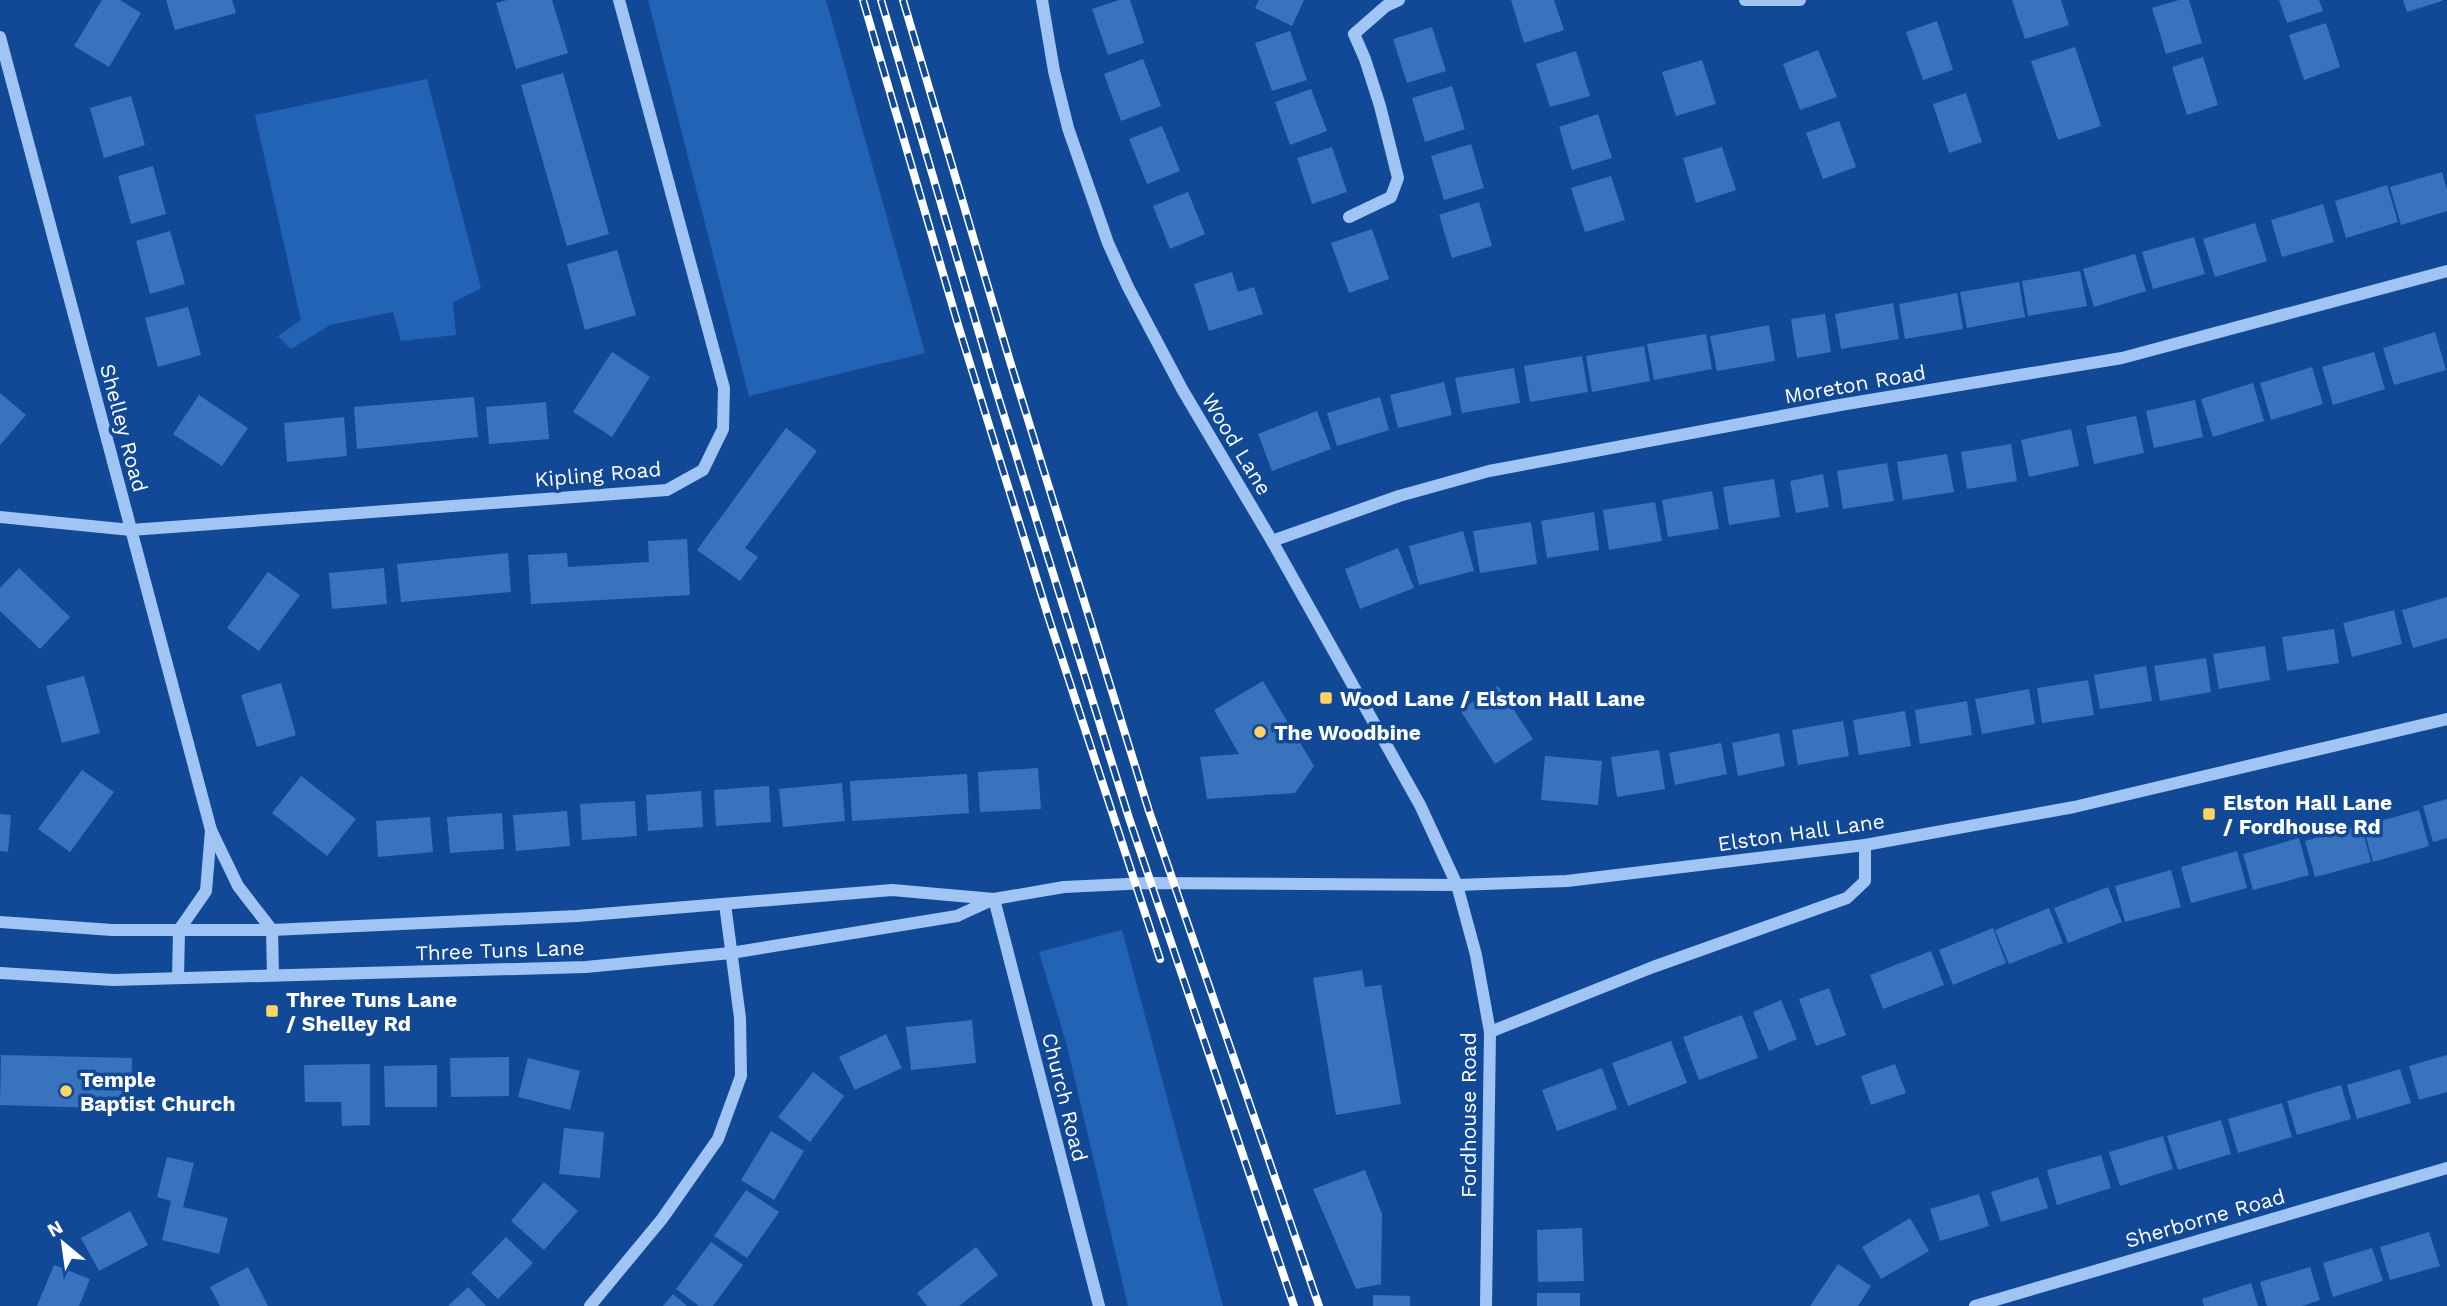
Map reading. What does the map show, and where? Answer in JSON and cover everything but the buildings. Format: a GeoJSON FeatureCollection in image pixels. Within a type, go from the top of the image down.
{"type":"FeatureCollection","features":[{"type":"Feature","properties":{"kind":"street","name":"Kipling Road"},"geometry":{"type":"LineString","coordinates":[[0,517],[131,530],[667,490],[703,470],[723,429],[724,388],[619,0]]}},
{"type":"Feature","properties":{"kind":"street","name":"Wood Lane"},"geometry":{"type":"LineString","coordinates":[[1042,0],[1054,71],[1068,128],[1108,243],[1128,287],[1182,389],[1272,541],[1419,805],[1457,885]]}},
{"type":"Feature","properties":{"kind":"street"},"geometry":{"type":"LineString","coordinates":[[1349,217],[1391,197],[1398,178],[1380,106],[1354,34],[1385,6],[1399,0]]}},
{"type":"Feature","properties":{"kind":"street"},"geometry":{"type":"LineString","coordinates":[[1745,0],[1800,0]]}},
{"type":"Feature","properties":{"kind":"street","name":"Shelley Road"},"geometry":{"type":"LineString","coordinates":[[0,37],[211,830],[238,886],[272,930]]}},
{"type":"Feature","properties":{"kind":"street","name":"Moreton Road"},"geometry":{"type":"LineString","coordinates":[[1272,541],[1399,496],[1489,471],[1840,405],[2122,358],[2447,271]]}},
{"type":"Feature","properties":{"kind":"street","name":"Elston Hall Lane"},"geometry":{"type":"LineString","coordinates":[[1148,883],[1457,885],[1567,881],[1865,845],[2074,807],[2447,719]]}},
{"type":"Feature","properties":{"kind":"street","name":"Shelley Road"},"geometry":{"type":"LineString","coordinates":[[179,930],[206,891],[211,830]]}},
{"type":"Feature","properties":{"kind":"street"},"geometry":{"type":"LineString","coordinates":[[1490,1032],[1653,967],[1847,898],[1865,881],[1865,845]]}},
{"type":"Feature","properties":{"kind":"street","name":"Three Tuns Lane"},"geometry":{"type":"LineString","coordinates":[[0,922],[112,930],[272,930],[577,916],[891,890],[994,898],[1065,887],[1148,883]]}},
{"type":"Feature","properties":{"kind":"street","name":"Fordhouse Road"},"geometry":{"type":"LineString","coordinates":[[1457,885],[1476,955],[1490,1032],[1486,1306]]}},
{"type":"Feature","properties":{"kind":"street","name":"Three Tuns Lane"},"geometry":{"type":"LineString","coordinates":[[0,973],[113,980],[586,967],[731,953],[957,916],[994,898]]}},
{"type":"Feature","properties":{"kind":"street","name":"Church Road"},"geometry":{"type":"LineString","coordinates":[[994,898],[1099,1306]]}},
{"type":"Feature","properties":{"kind":"street"},"geometry":{"type":"LineString","coordinates":[[590,1306],[662,1219],[718,1139],[741,1076],[740,1018],[725,904]]}},
{"type":"Feature","properties":{"kind":"street"},"geometry":{"type":"LineString","coordinates":[[178,978],[179,930]]}},
{"type":"Feature","properties":{"kind":"street"},"geometry":{"type":"LineString","coordinates":[[272,930],[273,975]]}},
{"type":"Feature","properties":{"kind":"street","name":"Sherborne Road"},"geometry":{"type":"LineString","coordinates":[[1975,1306],[2447,1168]]}},
{"type":"Feature","properties":{"kind":"shaded area"},"geometry":{"type":"Polygon","coordinates":[[[648,0],[826,0],[925,353],[749,396],[648,0]]]}},
{"type":"Feature","properties":{"kind":"shaded area"},"geometry":{"type":"Polygon","coordinates":[[[427,79],[481,288],[453,302],[456,335],[401,341],[393,312],[330,325],[291,349],[278,336],[301,320],[255,115],[427,79]]]}},
{"type":"Feature","properties":{"kind":"shaded area"},"geometry":{"type":"Polygon","coordinates":[[[1122,930],[1223,1306],[1128,1306],[1067,1046],[1039,952],[1122,930]]]}},
{"type":"Feature","properties":{"kind":"railway"},"geometry":{"type":"LineString","coordinates":[[863,0],[959,328],[1049,619],[1160,959]]}},
{"type":"Feature","properties":{"kind":"railway"},"geometry":{"type":"LineString","coordinates":[[881,0],[992,377],[1129,818],[1294,1306]]}},
{"type":"Feature","properties":{"kind":"railway"},"geometry":{"type":"LineString","coordinates":[[903,0],[1009,358],[1149,811],[1319,1306]]}},
{"type":"Feature","properties":{"kind":"place","name":"Wood Lane / Elston Hall Lane"},"geometry":{"type":"Point","coordinates":[1326,698]}},
{"type":"Feature","properties":{"kind":"place","name":"The Woodbine"},"geometry":{"type":"Point","coordinates":[1260,732]}},
{"type":"Feature","properties":{"kind":"place","name":"Elston Hall Lane / Fordhouse Rd"},"geometry":{"type":"Point","coordinates":[2209,814]}},
{"type":"Feature","properties":{"kind":"place","name":"Three Tuns Lane / Shelley Rd"},"geometry":{"type":"Point","coordinates":[272,1011]}},
{"type":"Feature","properties":{"kind":"place","name":"Temple Baptist Church"},"geometry":{"type":"Point","coordinates":[66,1091]}}]}
